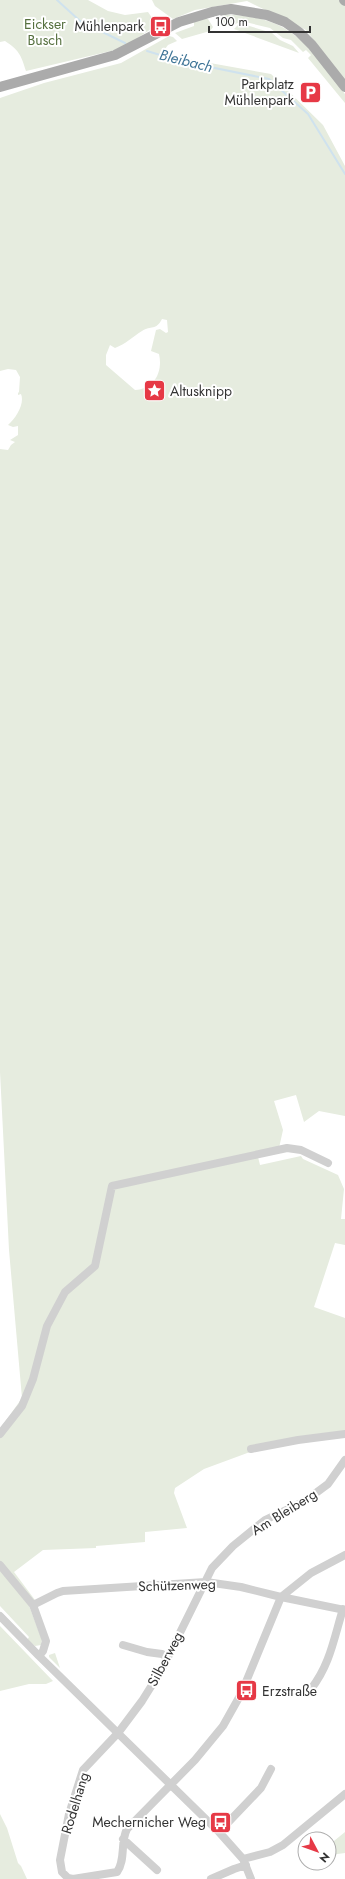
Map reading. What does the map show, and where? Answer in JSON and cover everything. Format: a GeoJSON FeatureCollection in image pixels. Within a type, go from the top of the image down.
{"type":"FeatureCollection","features":[{"type":"Feature","properties":{"kind":"main road"},"geometry":{"type":"LineString","coordinates":[[0,87],[115,54],[134,46],[179,22],[212,12],[231,9],[267,15],[285,22],[299,32],[312,45],[345,87]]}},
{"type":"Feature","properties":{"kind":"street"},"geometry":{"type":"LineString","coordinates":[[0,1434],[22,1406],[33,1379],[47,1326],[64,1292],[95,1266],[112,1186],[288,1148],[301,1150],[328,1163]]}},
{"type":"Feature","properties":{"kind":"street"},"geometry":{"type":"LineString","coordinates":[[251,1449],[298,1440],[345,1434]]}},
{"type":"Feature","properties":{"kind":"street","name":"Am Bleiberg"},"geometry":{"type":"LineString","coordinates":[[206,1582],[212,1568],[233,1546],[265,1520],[305,1501],[328,1484],[345,1460]]}},
{"type":"Feature","properties":{"kind":"street"},"geometry":{"type":"LineString","coordinates":[[171,1784],[209,1744],[227,1720],[241,1694],[281,1598],[311,1573],[345,1555]]}},
{"type":"Feature","properties":{"kind":"street"},"geometry":{"type":"LineString","coordinates":[[0,1565],[33,1605],[46,1641],[43,1651],[39,1656]]}},
{"type":"Feature","properties":{"kind":"street","name":"Schützenweg"},"geometry":{"type":"LineString","coordinates":[[33,1605],[63,1591],[206,1582],[241,1587],[281,1598],[344,1609]]}},
{"type":"Feature","properties":{"kind":"street","name":"Silberweg"},"geometry":{"type":"LineString","coordinates":[[118,1733],[142,1701],[162,1669],[206,1582]]}},
{"type":"Feature","properties":{"kind":"street"},"geometry":{"type":"LineString","coordinates":[[311,1689],[322,1676],[344,1609]]}},
{"type":"Feature","properties":{"kind":"street"},"geometry":{"type":"LineString","coordinates":[[0,1616],[219,1832],[245,1862],[251,1879]]}},
{"type":"Feature","properties":{"kind":"street"},"geometry":{"type":"LineString","coordinates":[[123,1645],[162,1654],[167,1657]]}},
{"type":"Feature","properties":{"kind":"street","name":"Rodelhang"},"geometry":{"type":"LineString","coordinates":[[118,1733],[83,1770],[69,1814],[60,1860],[62,1872],[68,1878],[73,1879],[117,1872],[120,1866],[123,1839],[127,1829],[171,1784]]}},
{"type":"Feature","properties":{"kind":"street"},"geometry":{"type":"LineString","coordinates":[[219,1832],[261,1788],[271,1769]]}},
{"type":"Feature","properties":{"kind":"street"},"geometry":{"type":"LineString","coordinates":[[211,1879],[234,1869],[245,1862],[270,1852],[283,1844],[345,1794]]}},
{"type":"Feature","properties":{"kind":"street"},"geometry":{"type":"LineString","coordinates":[[123,1839],[157,1870]]}},
{"type":"Feature","properties":{"kind":"green space","name":"Eickser Busch"},"geometry":{"type":"Polygon","coordinates":[[[0,0],[88,0],[108,11],[125,15],[148,12],[157,25],[133,41],[115,50],[26,71],[21,57],[16,50],[5,41],[0,42],[0,0]]]}},
{"type":"Feature","properties":{"kind":"green space"},"geometry":{"type":"Polygon","coordinates":[[[152,0],[345,0],[345,80],[306,30],[247,1],[195,10],[173,19],[155,6],[152,0]]]}},
{"type":"Feature","properties":{"kind":"green space"},"geometry":{"type":"Polygon","coordinates":[[[224,15],[251,17],[268,21],[282,27],[294,35],[316,56],[345,94],[345,103],[308,58],[311,55],[306,50],[303,52],[291,40],[283,38],[270,28],[241,21],[230,27],[220,20],[224,15]]]}},
{"type":"Feature","properties":{"kind":"green space"},"geometry":{"type":"Polygon","coordinates":[[[208,19],[213,27],[210,31],[182,39],[175,33],[194,26],[194,22],[208,19]]]}},
{"type":"Feature","properties":{"kind":"green space"},"geometry":{"type":"Polygon","coordinates":[[[243,24],[272,33],[280,40],[293,46],[299,53],[234,29],[238,25],[243,24]]]}},
{"type":"Feature","properties":{"kind":"green space"},"geometry":{"type":"Polygon","coordinates":[[[169,36],[173,37],[177,41],[168,45],[165,49],[171,56],[271,74],[323,125],[345,166],[345,1116],[319,1111],[304,1122],[296,1095],[274,1101],[283,1130],[279,1148],[258,1157],[260,1165],[301,1156],[303,1159],[338,1175],[344,1189],[341,1219],[345,1219],[345,1245],[335,1243],[314,1307],[345,1318],[345,1431],[292,1438],[247,1448],[250,1452],[204,1469],[175,1488],[174,1493],[187,1528],[145,1532],[145,1542],[96,1546],[96,1548],[43,1550],[14,1572],[35,1600],[28,1603],[42,1640],[41,1645],[35,1646],[27,1640],[29,1637],[0,1606],[0,1429],[22,1398],[9,1250],[0,1072],[0,449],[8,450],[15,442],[10,440],[18,435],[18,426],[13,427],[8,425],[19,411],[22,398],[21,394],[18,395],[20,377],[16,370],[8,369],[0,371],[0,98],[44,83],[121,63],[169,36]],[[162,319],[158,325],[142,331],[115,348],[110,345],[106,355],[106,365],[135,390],[148,386],[156,378],[160,367],[159,354],[151,351],[156,330],[160,329],[166,333],[168,332],[167,320],[162,319]]]}},
{"type":"Feature","properties":{"kind":"green space"},"geometry":{"type":"Polygon","coordinates":[[[0,1626],[53,1681],[46,1684],[29,1684],[0,1691],[0,1626]]]}},
{"type":"Feature","properties":{"kind":"green space"},"geometry":{"type":"Polygon","coordinates":[[[55,1653],[60,1668],[49,1657],[49,1655],[55,1653]]]}},
{"type":"Feature","properties":{"kind":"green space"},"geometry":{"type":"Polygon","coordinates":[[[0,1814],[7,1828],[18,1863],[27,1879],[0,1879],[0,1814]]]}},
{"type":"Feature","properties":{"kind":"green space"},"geometry":{"type":"Polygon","coordinates":[[[345,1832],[345,1853],[337,1854],[337,1838],[345,1832]]]}},
{"type":"Feature","properties":{"kind":"waterway","name":"Bleibach"},"geometry":{"type":"LineString","coordinates":[[57,0],[80,21],[125,43]]}},
{"type":"Feature","properties":{"kind":"waterway","name":"Bleibach"},"geometry":{"type":"LineString","coordinates":[[147,51],[180,61],[269,79],[308,114],[345,174]]}},
{"type":"Feature","properties":{"kind":"place","name":"Mühlenpark"},"geometry":{"type":"Point","coordinates":[160,26]}},
{"type":"Feature","properties":{"kind":"place","name":"Parkplatz Mühlenpark"},"geometry":{"type":"Point","coordinates":[310,92]}},
{"type":"Feature","properties":{"kind":"place","name":"Altusknipp"},"geometry":{"type":"Point","coordinates":[155,391]}},
{"type":"Feature","properties":{"kind":"place","name":"Erzstraße"},"geometry":{"type":"Point","coordinates":[246,1691]}},
{"type":"Feature","properties":{"kind":"place","name":"Mechernicher Weg"},"geometry":{"type":"Point","coordinates":[221,1822]}}]}
